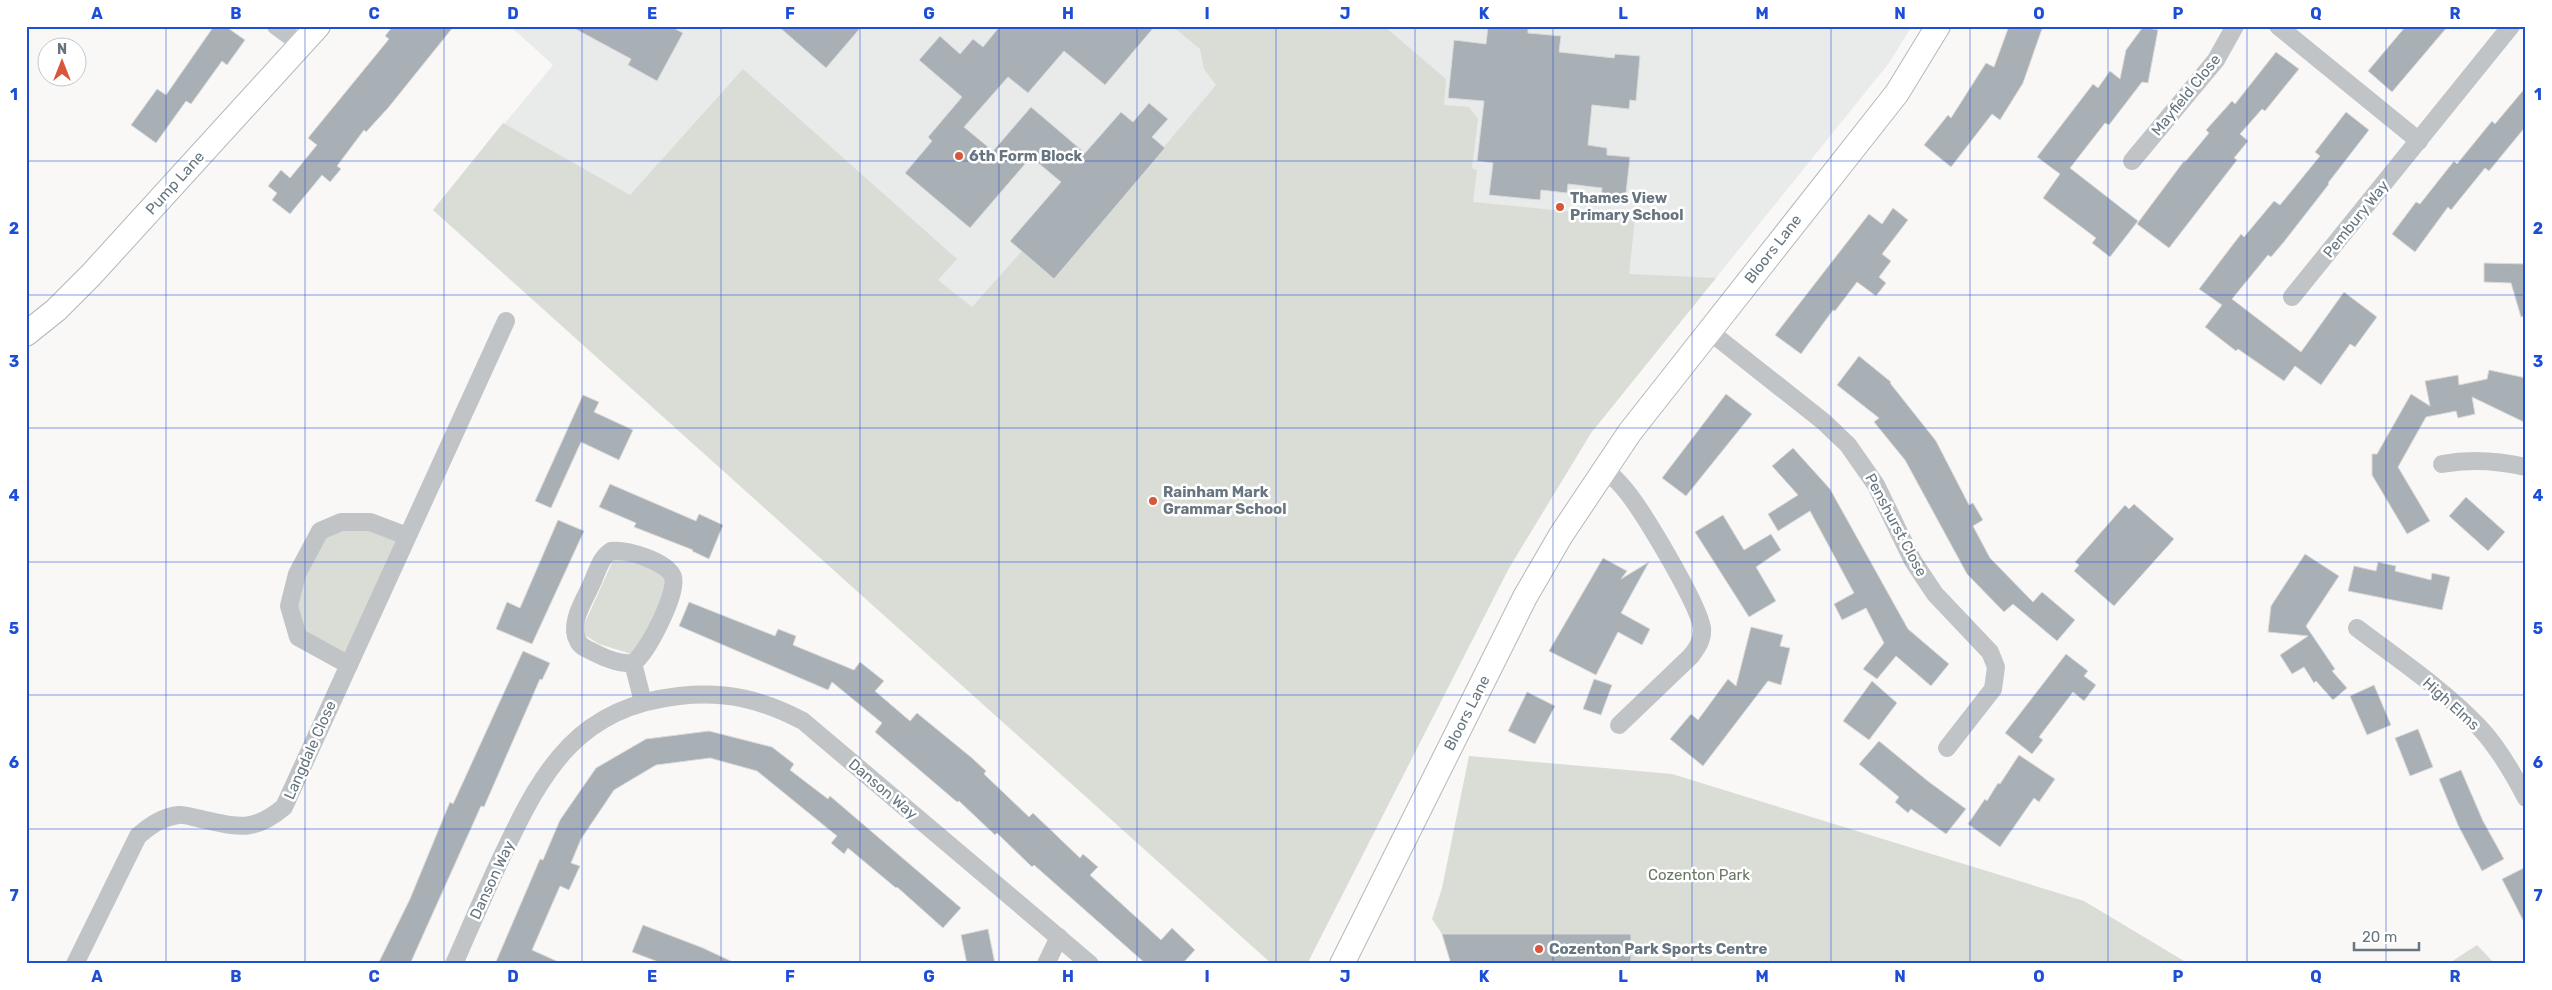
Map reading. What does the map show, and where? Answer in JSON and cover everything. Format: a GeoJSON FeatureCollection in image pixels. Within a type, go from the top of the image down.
{"type":"FeatureCollection","features":[{"type":"Feature","properties":{"kind":"street"},"geometry":{"type":"LineString","coordinates":[[276,26],[302,45]]}},
{"type":"Feature","properties":{"kind":"street","name":"Pump Lane"},"geometry":{"type":"LineString","coordinates":[[26,334],[56,310],[91,275],[318,26]]}},
{"type":"Feature","properties":{"kind":"street","name":"Bloors Lane"},"geometry":{"type":"LineString","coordinates":[[1342,964],[1396,852],[1525,597],[1561,535],[1604,469],[1709,331],[1898,93],[1938,26]]}},
{"type":"Feature","properties":{"kind":"street","name":"Mayfield Close"},"geometry":{"type":"LineString","coordinates":[[2132,162],[2216,60],[2236,26]]}},
{"type":"Feature","properties":{"kind":"street"},"geometry":{"type":"LineString","coordinates":[[2278,26],[2419,141]]}},
{"type":"Feature","properties":{"kind":"street","name":"Pembury Way"},"geometry":{"type":"LineString","coordinates":[[2292,297],[2511,26]]}},
{"type":"Feature","properties":{"kind":"street","name":"Langdale Close"},"geometry":{"type":"LineString","coordinates":[[75,964],[138,836],[154,822],[179,814],[234,826],[252,826],[269,820],[284,807],[506,321]]}},
{"type":"Feature","properties":{"kind":"street","name":"Penshurst Close"},"geometry":{"type":"LineString","coordinates":[[1709,331],[1824,422],[1848,445],[1876,485],[1913,561],[1935,594],[1990,652],[1996,667],[1993,689],[1948,748]]}},
{"type":"Feature","properties":{"kind":"street"},"geometry":{"type":"LineString","coordinates":[[2442,464],[2505,462],[2526,466]]}},
{"type":"Feature","properties":{"kind":"street"},"geometry":{"type":"LineString","coordinates":[[1604,469],[1621,485],[1642,515],[1680,581],[1702,628],[1700,643],[1691,656],[1619,725]]}},
{"type":"Feature","properties":{"kind":"street"},"geometry":{"type":"LineString","coordinates":[[349,664],[298,637],[289,606],[297,574],[320,531],[341,522],[370,522],[407,536]]}},
{"type":"Feature","properties":{"kind":"street"},"geometry":{"type":"LineString","coordinates":[[611,551],[633,552],[663,566],[672,576],[674,589],[667,607],[644,654],[633,663],[618,663],[583,647],[578,642],[576,634],[577,617],[603,558],[611,551]]}},
{"type":"Feature","properties":{"kind":"street","name":"High Elms"},"geometry":{"type":"LineString","coordinates":[[2357,628],[2434,686],[2480,729],[2498,752],[2526,798]]}},
{"type":"Feature","properties":{"kind":"street"},"geometry":{"type":"LineString","coordinates":[[633,663],[643,702]]}},
{"type":"Feature","properties":{"kind":"street","name":"Danson Way"},"geometry":{"type":"LineString","coordinates":[[454,964],[519,821],[536,787],[550,766],[586,730],[614,714],[643,702],[696,694],[750,698],[776,707],[803,721],[1090,964]]}},
{"type":"Feature","properties":{"kind":"street"},"geometry":{"type":"LineString","coordinates":[[1046,964],[1059,937]]}},
{"type":"Feature","properties":{"kind":"shaded area","name":"Rainham Mark Grammar School"},"geometry":{"type":"Polygon","coordinates":[[[510,26],[1912,26],[1889,63],[1591,433],[1509,568],[1307,964],[1272,964],[433,210],[553,65],[510,26]]]}},
{"type":"Feature","properties":{"kind":"green space","name":"Rainham Mark Grammar School"},"geometry":{"type":"Polygon","coordinates":[[[1172,26],[1384,26],[1446,79],[1444,105],[1469,107],[1478,119],[1472,168],[1477,170],[1473,202],[1635,218],[1629,274],[1716,278],[1591,433],[1509,568],[1307,964],[1272,964],[433,210],[503,123],[630,195],[743,69],[957,259],[938,280],[972,307],[1022,251],[1054,278],[1216,85],[1204,69],[1200,49],[1172,26]]]}},
{"type":"Feature","properties":{"kind":"green space"},"geometry":{"type":"Polygon","coordinates":[[[341,522],[407,536],[349,665],[298,637],[297,574],[320,531],[341,522]]]}},
{"type":"Feature","properties":{"kind":"green space"},"geometry":{"type":"Polygon","coordinates":[[[615,556],[657,569],[668,580],[651,627],[631,654],[599,644],[583,634],[583,627],[615,556]]]}},
{"type":"Feature","properties":{"kind":"green space","name":"Cozenton Park"},"geometry":{"type":"Polygon","coordinates":[[[1469,756],[1672,774],[2084,901],[2189,964],[1631,964],[1631,934],[1442,934],[1432,919],[1442,888],[1469,756]]]}},
{"type":"Feature","properties":{"kind":"green space"},"geometry":{"type":"Polygon","coordinates":[[[2477,945],[2495,964],[2448,964],[2477,945]]]}},
{"type":"Feature","properties":{"kind":"building"},"geometry":{"type":"Polygon","coordinates":[[[214,26],[225,26],[245,40],[227,65],[222,61],[191,104],[186,101],[156,143],[131,125],[157,89],[166,95],[214,26]]]}},
{"type":"Feature","properties":{"kind":"building"},"geometry":{"type":"Polygon","coordinates":[[[393,26],[454,26],[388,108],[366,132],[364,130],[337,166],[341,169],[330,182],[322,175],[290,214],[272,200],[277,193],[268,186],[281,170],[290,178],[317,145],[308,138],[389,39],[385,36],[393,26]]]}},
{"type":"Feature","properties":{"kind":"building"},"geometry":{"type":"Polygon","coordinates":[[[570,26],[670,26],[683,33],[657,81],[628,65],[631,59],[570,26]]]}},
{"type":"Feature","properties":{"kind":"building"},"geometry":{"type":"Polygon","coordinates":[[[778,26],[862,26],[826,68],[778,26]]]}},
{"type":"Feature","properties":{"kind":"building"},"geometry":{"type":"Polygon","coordinates":[[[1000,26],[1155,26],[1105,85],[1064,51],[1028,93],[1008,77],[964,127],[993,151],[1031,107],[1085,153],[1121,112],[1133,122],[1149,103],[1168,119],[1152,137],[1165,148],[1054,279],[1010,241],[1061,182],[1031,157],[970,228],[905,173],[932,141],[928,137],[962,97],[919,60],[940,36],[960,54],[973,39],[983,47],[1000,26]]]}},
{"type":"Feature","properties":{"kind":"building"},"geometry":{"type":"Polygon","coordinates":[[[1488,26],[1528,26],[1528,33],[1561,36],[1559,52],[1614,58],[1615,54],[1640,56],[1636,101],[1630,100],[1629,109],[1592,105],[1588,145],[1607,148],[1607,155],[1630,157],[1625,202],[1601,199],[1602,188],[1568,184],[1567,193],[1541,190],[1540,200],[1489,195],[1493,163],[1477,161],[1484,101],[1448,98],[1454,40],[1486,44],[1488,26]]]}},
{"type":"Feature","properties":{"kind":"building"},"geometry":{"type":"Polygon","coordinates":[[[2009,26],[2043,26],[2023,83],[2000,120],[1992,114],[1951,167],[1924,145],[1948,115],[1951,118],[1986,63],[1994,67],[2009,26]]]}},
{"type":"Feature","properties":{"kind":"building"},"geometry":{"type":"Polygon","coordinates":[[[2406,26],[2448,26],[2392,92],[2368,71],[2406,26]]]}},
{"type":"Feature","properties":{"kind":"building"},"geometry":{"type":"Polygon","coordinates":[[[2143,27],[2158,30],[2148,83],[2142,82],[2109,125],[2105,123],[2070,168],[2138,221],[2110,257],[2092,243],[2096,238],[2043,198],[2060,174],[2037,157],[2093,84],[2098,88],[2110,71],[2120,79],[2126,50],[2143,27]]]}},
{"type":"Feature","properties":{"kind":"building"},"geometry":{"type":"Polygon","coordinates":[[[2276,52],[2299,69],[2265,111],[2262,109],[2240,134],[2248,141],[2234,158],[2237,160],[2169,248],[2137,224],[2184,161],[2209,133],[2206,130],[2232,101],[2235,104],[2276,52]]]}},
{"type":"Feature","properties":{"kind":"building"},"geometry":{"type":"Polygon","coordinates":[[[2526,87],[2526,126],[2489,171],[2485,168],[2451,210],[2448,207],[2415,252],[2392,234],[2416,202],[2420,204],[2454,161],[2457,164],[2492,121],[2495,124],[2526,87]]]}},
{"type":"Feature","properties":{"kind":"building"},"geometry":{"type":"Polygon","coordinates":[[[2346,112],[2369,130],[2283,243],[2271,257],[2268,255],[2232,299],[2301,352],[2344,292],[2377,317],[2355,347],[2350,344],[2321,385],[2295,366],[2284,381],[2238,349],[2236,351],[2205,327],[2222,305],[2199,289],[2241,234],[2244,237],[2274,201],[2280,205],[2320,156],[2315,152],[2346,112]]]}},
{"type":"Feature","properties":{"kind":"building"},"geometry":{"type":"Polygon","coordinates":[[[1893,208],[1908,220],[1882,254],[1891,261],[1879,277],[1886,283],[1876,296],[1857,282],[1835,311],[1833,310],[1801,354],[1775,335],[1869,214],[1882,224],[1893,208]]]}},
{"type":"Feature","properties":{"kind":"building"},"geometry":{"type":"Polygon","coordinates":[[[2484,263],[2526,264],[2526,316],[2521,317],[2511,283],[2484,282],[2484,263]]]}},
{"type":"Feature","properties":{"kind":"building"},"geometry":{"type":"Polygon","coordinates":[[[1859,356],[1891,382],[1936,441],[1969,505],[1973,503],[1983,520],[1973,526],[1990,558],[2033,602],[2042,592],[2075,620],[2057,641],[2013,604],[2004,612],[1967,574],[1905,460],[1874,422],[1879,418],[1837,385],[1859,356]]]}},
{"type":"Feature","properties":{"kind":"building"},"geometry":{"type":"Polygon","coordinates":[[[2489,370],[2526,378],[2526,423],[2472,397],[2475,414],[2458,418],[2456,411],[2426,417],[2398,467],[2430,521],[2407,534],[2372,475],[2372,454],[2377,454],[2411,394],[2430,406],[2425,381],[2458,375],[2459,385],[2487,379],[2489,370]]]}},
{"type":"Feature","properties":{"kind":"building"},"geometry":{"type":"Polygon","coordinates":[[[1726,394],[1752,414],[1686,496],[1662,478],[1726,394]]]}},
{"type":"Feature","properties":{"kind":"building"},"geometry":{"type":"Polygon","coordinates":[[[583,395],[599,402],[594,412],[633,430],[619,460],[581,442],[551,508],[535,501],[583,395]]]}},
{"type":"Feature","properties":{"kind":"building"},"geometry":{"type":"Polygon","coordinates":[[[1793,448],[1830,489],[1908,629],[1949,664],[1931,686],[1896,656],[1877,679],[1863,669],[1884,643],[1866,608],[1842,620],[1834,604],[1854,593],[1810,511],[1778,531],[1768,514],[1798,495],[1772,466],[1793,448]]]}},
{"type":"Feature","properties":{"kind":"building"},"geometry":{"type":"Polygon","coordinates":[[[610,484],[696,521],[699,514],[723,525],[709,559],[693,550],[634,527],[636,523],[599,507],[610,484]]]}},
{"type":"Feature","properties":{"kind":"building"},"geometry":{"type":"Polygon","coordinates":[[[2466,497],[2505,532],[2488,551],[2449,516],[2466,497]]]}},
{"type":"Feature","properties":{"kind":"building"},"geometry":{"type":"Polygon","coordinates":[[[2134,504],[2174,539],[2114,606],[2074,571],[2079,565],[2075,562],[2125,505],[2129,509],[2134,504]]]}},
{"type":"Feature","properties":{"kind":"building"},"geometry":{"type":"Polygon","coordinates":[[[1723,515],[1744,550],[1771,534],[1781,550],[1756,567],[1776,601],[1749,617],[1695,532],[1723,515]]]}},
{"type":"Feature","properties":{"kind":"building"},"geometry":{"type":"Polygon","coordinates":[[[558,520],[584,531],[532,644],[496,629],[507,602],[520,608],[558,520]]]}},
{"type":"Feature","properties":{"kind":"building"},"geometry":{"type":"Polygon","coordinates":[[[2305,554],[2339,576],[2306,626],[2335,669],[2332,671],[2347,688],[2333,700],[2316,681],[2314,683],[2304,667],[2292,674],[2280,655],[2308,636],[2268,632],[2271,606],[2305,554]]]}},
{"type":"Feature","properties":{"kind":"building"},"geometry":{"type":"Polygon","coordinates":[[[1603,558],[1627,571],[1621,579],[1649,562],[1621,613],[1650,629],[1642,645],[1618,632],[1596,675],[1549,651],[1603,558]]]}},
{"type":"Feature","properties":{"kind":"building"},"geometry":{"type":"Polygon","coordinates":[[[2378,562],[2396,566],[2395,571],[2431,580],[2432,573],[2450,577],[2442,610],[2348,591],[2354,566],[2376,571],[2378,562]]]}},
{"type":"Feature","properties":{"kind":"building"},"geometry":{"type":"Polygon","coordinates":[[[689,602],[775,636],[778,629],[796,636],[793,645],[854,670],[860,662],[884,681],[875,691],[910,721],[917,713],[986,771],[984,774],[1029,817],[1033,813],[1080,858],[1083,854],[1098,867],[1090,875],[1161,940],[1172,928],[1195,950],[1182,964],[1146,964],[1034,865],[1032,867],[997,833],[995,835],[959,801],[957,802],[875,732],[882,723],[832,682],[828,690],[679,626],[689,602]]]}},
{"type":"Feature","properties":{"kind":"building"},"geometry":{"type":"Polygon","coordinates":[[[1751,627],[1783,635],[1780,646],[1790,648],[1781,685],[1768,681],[1703,766],[1670,739],[1691,714],[1698,720],[1728,679],[1736,686],[1751,627]]]}},
{"type":"Feature","properties":{"kind":"building"},"geometry":{"type":"Polygon","coordinates":[[[523,651],[550,663],[542,680],[540,679],[484,807],[481,806],[410,964],[378,964],[410,899],[450,802],[453,804],[523,651]]]}},
{"type":"Feature","properties":{"kind":"building"},"geometry":{"type":"Polygon","coordinates":[[[2066,654],[2088,671],[2084,676],[2096,685],[2084,701],[2073,692],[2039,737],[2043,740],[2032,754],[2005,733],[2066,654]]]}},
{"type":"Feature","properties":{"kind":"building"},"geometry":{"type":"Polygon","coordinates":[[[1594,679],[1612,685],[1601,715],[1583,709],[1594,679]]]}},
{"type":"Feature","properties":{"kind":"building"},"geometry":{"type":"Polygon","coordinates":[[[1872,681],[1897,703],[1869,740],[1843,721],[1872,681]]]}},
{"type":"Feature","properties":{"kind":"building"},"geometry":{"type":"Polygon","coordinates":[[[2374,685],[2391,725],[2367,735],[2350,696],[2374,685]]]}},
{"type":"Feature","properties":{"kind":"building"},"geometry":{"type":"Polygon","coordinates":[[[1527,692],[1555,706],[1535,744],[1508,731],[1527,692]]]}},
{"type":"Feature","properties":{"kind":"building"},"geometry":{"type":"Polygon","coordinates":[[[2418,729],[2433,767],[2410,776],[2395,738],[2418,729]]]}},
{"type":"Feature","properties":{"kind":"building"},"geometry":{"type":"Polygon","coordinates":[[[709,731],[772,747],[794,764],[790,770],[828,799],[830,796],[961,908],[943,928],[897,887],[848,848],[844,854],[831,843],[837,836],[757,771],[710,758],[656,765],[614,790],[581,839],[571,863],[580,866],[569,890],[560,886],[532,950],[563,964],[495,964],[540,859],[543,860],[560,820],[596,768],[646,739],[709,731]]]}},
{"type":"Feature","properties":{"kind":"building"},"geometry":{"type":"Polygon","coordinates":[[[1879,741],[1929,782],[1966,809],[1946,834],[1911,809],[1908,813],[1895,802],[1899,797],[1859,764],[1879,741]]]}},
{"type":"Feature","properties":{"kind":"building"},"geometry":{"type":"Polygon","coordinates":[[[2019,755],[2055,779],[2039,802],[2034,798],[2000,847],[1968,824],[1985,799],[1987,801],[1998,783],[2000,784],[2019,755]]]}},
{"type":"Feature","properties":{"kind":"building"},"geometry":{"type":"Polygon","coordinates":[[[2461,770],[2483,821],[2504,859],[2482,871],[2458,825],[2439,779],[2461,770]]]}},
{"type":"Feature","properties":{"kind":"building"},"geometry":{"type":"Polygon","coordinates":[[[2526,867],[2526,926],[2502,879],[2526,867]]]}},
{"type":"Feature","properties":{"kind":"building"},"geometry":{"type":"Polygon","coordinates":[[[643,925],[703,948],[737,964],[664,964],[632,952],[643,925]]]}},
{"type":"Feature","properties":{"kind":"building"},"geometry":{"type":"Polygon","coordinates":[[[988,929],[995,964],[967,964],[961,935],[988,929]]]}},
{"type":"Feature","properties":{"kind":"building","name":"Cozenton Park Sports Centre"},"geometry":{"type":"Polygon","coordinates":[[[1442,934],[1631,934],[1631,964],[1451,964],[1442,934]]]}},
{"type":"Feature","properties":{"kind":"place","name":"6th Form Block"},"geometry":{"type":"Point","coordinates":[959,156]}},
{"type":"Feature","properties":{"kind":"place","name":"Thames View Primary School"},"geometry":{"type":"Point","coordinates":[1560,207]}},
{"type":"Feature","properties":{"kind":"place","name":"Rainham Mark Grammar School"},"geometry":{"type":"Point","coordinates":[1153,501]}},
{"type":"Feature","properties":{"kind":"place","name":"Cozenton Park Sports Centre"},"geometry":{"type":"Point","coordinates":[1539,949]}}]}
